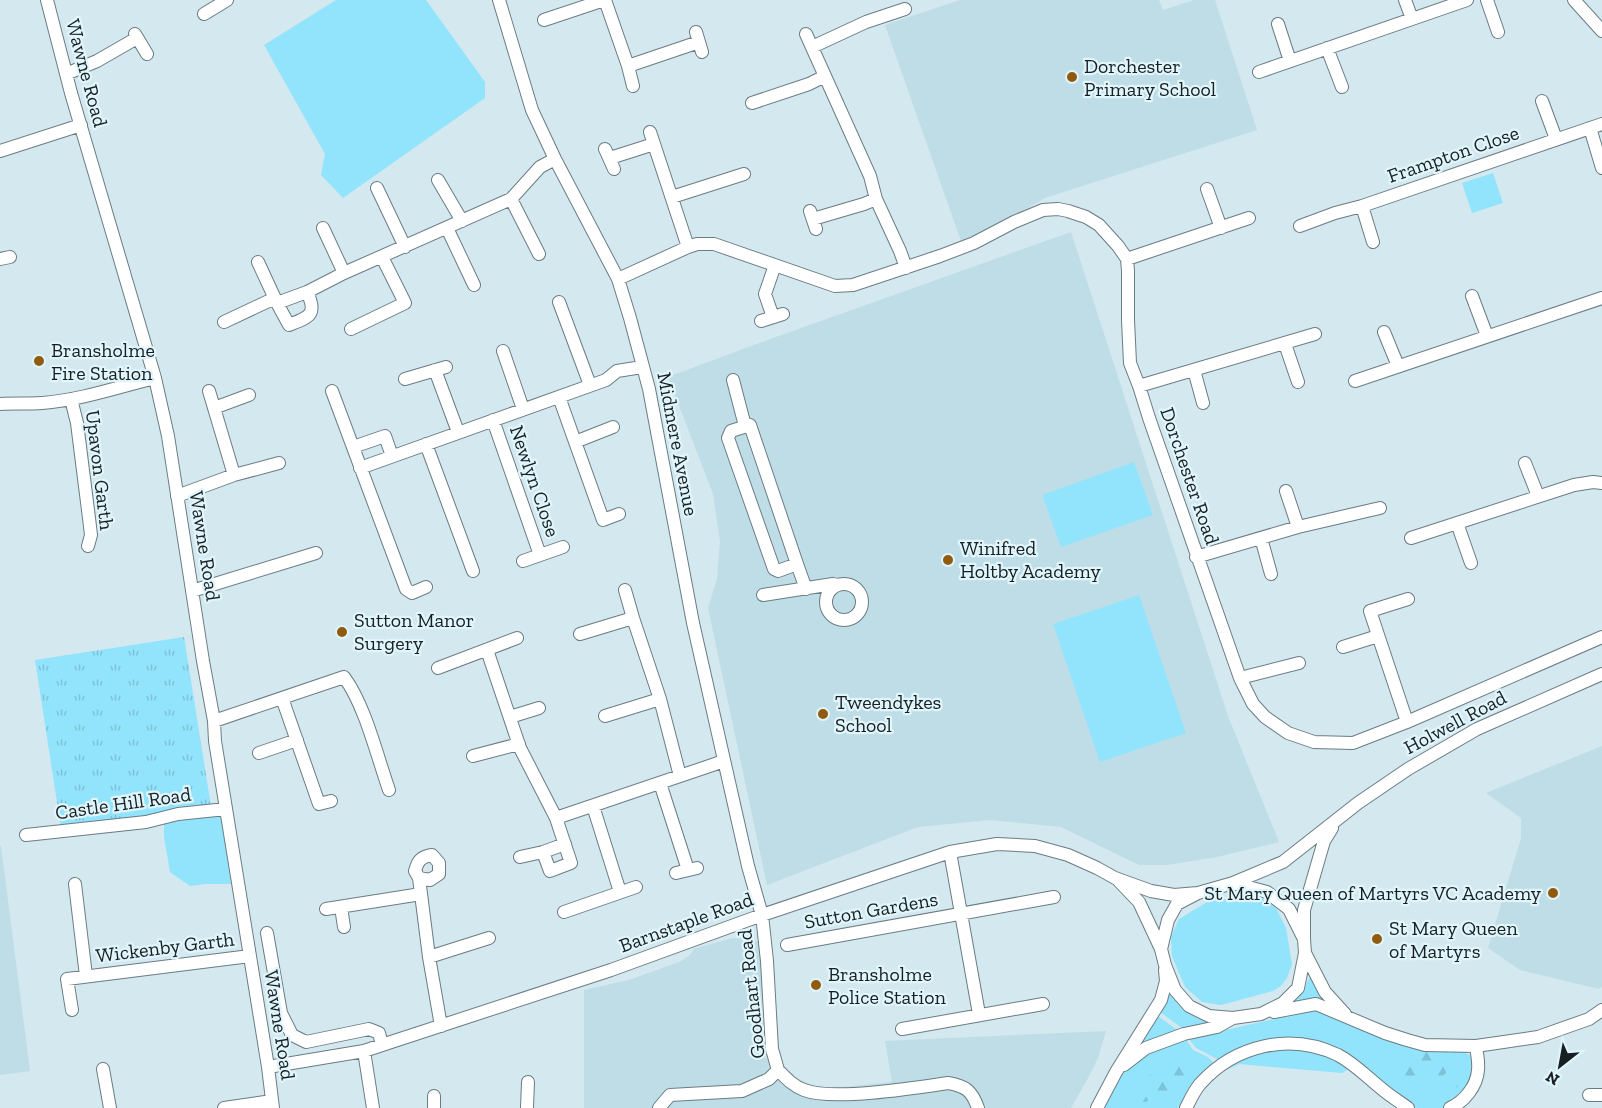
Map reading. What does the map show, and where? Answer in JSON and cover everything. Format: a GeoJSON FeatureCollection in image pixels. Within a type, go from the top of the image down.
{"type":"FeatureCollection","features":[{"type":"Feature","properties":{"kind":"street","name":"Wawne Road"},"geometry":{"type":"LineString","coordinates":[[47,0],[66,74],[155,378],[168,436],[268,1067],[272,1105]]}},
{"type":"Feature","properties":{"kind":"street","name":"Midmere Avenue"},"geometry":{"type":"LineString","coordinates":[[499,0],[532,110],[618,279],[630,318],[655,422],[693,623],[748,866],[762,915]]}},
{"type":"Feature","properties":{"kind":"street"},"geometry":{"type":"LineString","coordinates":[[544,20],[604,0],[633,86]]}},
{"type":"Feature","properties":{"kind":"street"},"geometry":{"type":"LineString","coordinates":[[1405,0],[1412,19]]}},
{"type":"Feature","properties":{"kind":"street"},"geometry":{"type":"LineString","coordinates":[[1259,72],[1467,0]]}},
{"type":"Feature","properties":{"kind":"street"},"geometry":{"type":"LineString","coordinates":[[1487,0],[1498,32]]}},
{"type":"Feature","properties":{"kind":"street"},"geometry":{"type":"LineString","coordinates":[[1574,0],[1602,31]]}},
{"type":"Feature","properties":{"kind":"street"},"geometry":{"type":"LineString","coordinates":[[204,14],[220,2]]}},
{"type":"Feature","properties":{"kind":"street"},"geometry":{"type":"LineString","coordinates":[[812,47],[866,22],[905,9]]}},
{"type":"Feature","properties":{"kind":"street"},"geometry":{"type":"LineString","coordinates":[[1278,24],[1290,61]]}},
{"type":"Feature","properties":{"kind":"street"},"geometry":{"type":"LineString","coordinates":[[806,34],[870,176],[876,199],[906,268]]}},
{"type":"Feature","properties":{"kind":"street"},"geometry":{"type":"LineString","coordinates":[[66,74],[97,62],[136,36],[147,54]]}},
{"type":"Feature","properties":{"kind":"street"},"geometry":{"type":"LineString","coordinates":[[628,66],[699,42]]}},
{"type":"Feature","properties":{"kind":"street"},"geometry":{"type":"LineString","coordinates":[[1327,48],[1342,87]]}},
{"type":"Feature","properties":{"kind":"street"},"geometry":{"type":"LineString","coordinates":[[752,103],[809,84],[825,76]]}},
{"type":"Feature","properties":{"kind":"street"},"geometry":{"type":"LineString","coordinates":[[1542,101],[1556,139]]}},
{"type":"Feature","properties":{"kind":"street"},"geometry":{"type":"LineString","coordinates":[[0,151],[81,125]]}},
{"type":"Feature","properties":{"kind":"street","name":"Frampton Close"},"geometry":{"type":"LineString","coordinates":[[1300,226],[1596,126],[1602,168]]}},
{"type":"Feature","properties":{"kind":"street"},"geometry":{"type":"LineString","coordinates":[[609,159],[652,138],[688,247]]}},
{"type":"Feature","properties":{"kind":"street"},"geometry":{"type":"LineString","coordinates":[[224,322],[276,300],[307,292],[344,273],[512,199],[540,167],[555,159]]}},
{"type":"Feature","properties":{"kind":"street"},"geometry":{"type":"LineString","coordinates":[[672,197],[744,173]]}},
{"type":"Feature","properties":{"kind":"street"},"geometry":{"type":"LineString","coordinates":[[438,180],[462,221]]}},
{"type":"Feature","properties":{"kind":"street"},"geometry":{"type":"LineString","coordinates":[[377,188],[405,247]]}},
{"type":"Feature","properties":{"kind":"street"},"geometry":{"type":"LineString","coordinates":[[1206,189],[1221,228]]}},
{"type":"Feature","properties":{"kind":"street"},"geometry":{"type":"LineString","coordinates":[[512,199],[539,254]]}},
{"type":"Feature","properties":{"kind":"street"},"geometry":{"type":"LineString","coordinates":[[813,220],[876,199]]}},
{"type":"Feature","properties":{"kind":"street"},"geometry":{"type":"LineString","coordinates":[[1362,206],[1373,242]]}},
{"type":"Feature","properties":{"kind":"street"},"geometry":{"type":"LineString","coordinates":[[618,279],[688,247],[697,244],[714,244],[835,286],[854,285],[974,243],[1014,222],[1046,210],[1068,211],[1086,217],[1099,225],[1127,260],[1249,218]]}},
{"type":"Feature","properties":{"kind":"street"},"geometry":{"type":"LineString","coordinates":[[323,228],[344,273]]}},
{"type":"Feature","properties":{"kind":"street"},"geometry":{"type":"LineString","coordinates":[[447,228],[474,285]]}},
{"type":"Feature","properties":{"kind":"street"},"geometry":{"type":"LineString","coordinates":[[351,329],[405,303],[382,257]]}},
{"type":"Feature","properties":{"kind":"street","name":"Dorchester Road"},"geometry":{"type":"LineString","coordinates":[[1127,260],[1130,363],[1240,678],[1253,704],[1265,717],[1288,734],[1314,742],[1353,743],[1407,722],[1602,637]]}},
{"type":"Feature","properties":{"kind":"street"},"geometry":{"type":"LineString","coordinates":[[258,262],[289,325],[308,318],[312,312],[312,303],[307,292]]}},
{"type":"Feature","properties":{"kind":"street"},"geometry":{"type":"LineString","coordinates":[[772,317],[765,294],[775,266]]}},
{"type":"Feature","properties":{"kind":"street"},"geometry":{"type":"LineString","coordinates":[[1472,296],[1487,336]]}},
{"type":"Feature","properties":{"kind":"street"},"geometry":{"type":"LineString","coordinates":[[1355,381],[1602,298]]}},
{"type":"Feature","properties":{"kind":"street"},"geometry":{"type":"LineString","coordinates":[[559,302],[590,386]]}},
{"type":"Feature","properties":{"kind":"street"},"geometry":{"type":"LineString","coordinates":[[1384,332],[1398,366]]}},
{"type":"Feature","properties":{"kind":"street"},"geometry":{"type":"LineString","coordinates":[[1139,386],[1315,334]]}},
{"type":"Feature","properties":{"kind":"street"},"geometry":{"type":"LineString","coordinates":[[1285,344],[1298,382]]}},
{"type":"Feature","properties":{"kind":"street","name":"Newlyn Close"},"geometry":{"type":"LineString","coordinates":[[503,351],[523,409]]}},
{"type":"Feature","properties":{"kind":"street","name":"Newlyn Close"},"geometry":{"type":"LineString","coordinates":[[360,468],[606,380],[617,371],[642,367]]}},
{"type":"Feature","properties":{"kind":"street"},"geometry":{"type":"LineString","coordinates":[[405,379],[440,368],[458,432]]}},
{"type":"Feature","properties":{"kind":"street"},"geometry":{"type":"LineString","coordinates":[[1194,370],[1203,403]]}},
{"type":"Feature","properties":{"kind":"street"},"geometry":{"type":"LineString","coordinates":[[0,404],[42,403],[71,399],[155,378]]}},
{"type":"Feature","properties":{"kind":"street"},"geometry":{"type":"LineString","coordinates":[[733,380],[745,426]]}},
{"type":"Feature","properties":{"kind":"street"},"geometry":{"type":"LineString","coordinates":[[209,391],[234,475]]}},
{"type":"Feature","properties":{"kind":"street"},"geometry":{"type":"LineString","coordinates":[[332,391],[406,589],[412,593],[426,587]]}},
{"type":"Feature","properties":{"kind":"street"},"geometry":{"type":"LineString","coordinates":[[214,408],[249,395]]}},
{"type":"Feature","properties":{"kind":"street"},"geometry":{"type":"LineString","coordinates":[[559,396],[603,520],[619,514]]}},
{"type":"Feature","properties":{"kind":"street","name":"Upavon Garth"},"geometry":{"type":"LineString","coordinates":[[71,399],[78,423],[91,535],[88,546]]}},
{"type":"Feature","properties":{"kind":"street","name":"Newlyn Close"},"geometry":{"type":"LineString","coordinates":[[493,420],[540,555]]}},
{"type":"Feature","properties":{"kind":"street"},"geometry":{"type":"LineString","coordinates":[[797,564],[778,572],[774,569],[729,438],[731,431],[750,425],[806,589]]}},
{"type":"Feature","properties":{"kind":"street"},"geometry":{"type":"LineString","coordinates":[[575,442],[613,427]]}},
{"type":"Feature","properties":{"kind":"street"},"geometry":{"type":"LineString","coordinates":[[353,447],[385,436],[392,456]]}},
{"type":"Feature","properties":{"kind":"street"},"geometry":{"type":"LineString","coordinates":[[426,444],[473,571]]}},
{"type":"Feature","properties":{"kind":"street"},"geometry":{"type":"LineString","coordinates":[[177,496],[234,475],[279,463]]}},
{"type":"Feature","properties":{"kind":"street"},"geometry":{"type":"LineString","coordinates":[[1525,464],[1538,496]]}},
{"type":"Feature","properties":{"kind":"street"},"geometry":{"type":"LineString","coordinates":[[1412,538],[1574,485],[1602,483]]}},
{"type":"Feature","properties":{"kind":"street"},"geometry":{"type":"LineString","coordinates":[[1286,491],[1298,527]]}},
{"type":"Feature","properties":{"kind":"street"},"geometry":{"type":"LineString","coordinates":[[1196,557],[1298,527],[1380,508]]}},
{"type":"Feature","properties":{"kind":"street"},"geometry":{"type":"LineString","coordinates":[[1457,523],[1471,563]]}},
{"type":"Feature","properties":{"kind":"street"},"geometry":{"type":"LineString","coordinates":[[1261,538],[1271,574]]}},
{"type":"Feature","properties":{"kind":"street","name":"Newlyn Close"},"geometry":{"type":"LineString","coordinates":[[524,561],[563,547]]}},
{"type":"Feature","properties":{"kind":"street"},"geometry":{"type":"LineString","coordinates":[[192,591],[316,553]]}},
{"type":"Feature","properties":{"kind":"street"},"geometry":{"type":"LineString","coordinates":[[763,596],[838,585]]}},
{"type":"Feature","properties":{"kind":"street"},"geometry":{"type":"LineString","coordinates":[[625,590],[660,699],[680,776]]}},
{"type":"Feature","properties":{"kind":"street"},"geometry":{"type":"LineString","coordinates":[[1407,722],[1370,611],[1408,599]]}},
{"type":"Feature","properties":{"kind":"street"},"geometry":{"type":"LineString","coordinates":[[580,634],[633,618]]}},
{"type":"Feature","properties":{"kind":"street"},"geometry":{"type":"LineString","coordinates":[[1343,647],[1378,636]]}},
{"type":"Feature","properties":{"kind":"street"},"geometry":{"type":"LineString","coordinates":[[438,668],[517,638]]}},
{"type":"Feature","properties":{"kind":"street"},"geometry":{"type":"LineString","coordinates":[[487,650],[519,744],[556,818],[571,863],[550,871],[543,852]]}},
{"type":"Feature","properties":{"kind":"street"},"geometry":{"type":"LineString","coordinates":[[1240,678],[1299,663]]}},
{"type":"Feature","properties":{"kind":"street","name":"Holwell Road"},"geometry":{"type":"LineString","coordinates":[[1233,883],[1283,862],[1358,803],[1408,769],[1477,729],[1602,674]]}},
{"type":"Feature","properties":{"kind":"street"},"geometry":{"type":"LineString","coordinates":[[214,721],[344,676],[361,709],[389,790]]}},
{"type":"Feature","properties":{"kind":"street"},"geometry":{"type":"LineString","coordinates":[[282,698],[319,804],[331,801]]}},
{"type":"Feature","properties":{"kind":"street"},"geometry":{"type":"LineString","coordinates":[[605,716],[660,699]]}},
{"type":"Feature","properties":{"kind":"street"},"geometry":{"type":"LineString","coordinates":[[510,717],[539,708]]}},
{"type":"Feature","properties":{"kind":"street"},"geometry":{"type":"LineString","coordinates":[[259,753],[297,740]]}},
{"type":"Feature","properties":{"kind":"street"},"geometry":{"type":"LineString","coordinates":[[473,756],[519,744]]}},
{"type":"Feature","properties":{"kind":"street"},"geometry":{"type":"LineString","coordinates":[[556,818],[724,761]]}},
{"type":"Feature","properties":{"kind":"street"},"geometry":{"type":"LineString","coordinates":[[660,783],[687,870]]}},
{"type":"Feature","properties":{"kind":"street"},"geometry":{"type":"LineString","coordinates":[[593,806],[620,892]]}},
{"type":"Feature","properties":{"kind":"street","name":"Castle Hill Road"},"geometry":{"type":"LineString","coordinates":[[26,835],[147,822],[178,814],[226,809]]}},
{"type":"Feature","properties":{"kind":"street","name":"Holwell Road"},"geometry":{"type":"LineString","coordinates":[[1304,939],[1304,910],[1324,841],[1335,822]]}},
{"type":"Feature","properties":{"kind":"street"},"geometry":{"type":"LineString","coordinates":[[520,857],[565,844]]}},
{"type":"Feature","properties":{"kind":"street","name":"Barnstaple Road"},"geometry":{"type":"LineString","coordinates":[[268,1067],[364,1051],[611,970],[762,915],[950,852],[997,844],[1035,846],[1068,855],[1115,878],[1151,891],[1174,895],[1198,893]]}},
{"type":"Feature","properties":{"kind":"street","name":"Sutton Gardens"},"geometry":{"type":"LineString","coordinates":[[950,852],[979,1014]]}},
{"type":"Feature","properties":{"kind":"street"},"geometry":{"type":"LineString","coordinates":[[419,878],[441,1026]]}},
{"type":"Feature","properties":{"kind":"street","name":"Barnstaple Road"},"geometry":{"type":"LineString","coordinates":[[1115,878],[1139,902],[1161,949]]}},
{"type":"Feature","properties":{"kind":"street"},"geometry":{"type":"LineString","coordinates":[[1261,1014],[1283,1003],[1298,988],[1305,953],[1304,939],[1288,909],[1267,892],[1233,883],[1198,893],[1177,904],[1168,920],[1161,949],[1165,965],[1175,990],[1190,1006],[1209,1016],[1233,1018],[1261,1014],[1316,1004],[1385,1033],[1425,1045],[1476,1046],[1538,1037],[1589,1018],[1602,1010]]}},
{"type":"Feature","properties":{"kind":"street","name":"Wickenby Garth"},"geometry":{"type":"LineString","coordinates":[[75,884],[86,976]]}},
{"type":"Feature","properties":{"kind":"street"},"geometry":{"type":"LineString","coordinates":[[564,912],[636,887]]}},
{"type":"Feature","properties":{"kind":"street"},"geometry":{"type":"LineString","coordinates":[[326,909],[421,894]]}},
{"type":"Feature","properties":{"kind":"street","name":"Sutton Gardens"},"geometry":{"type":"LineString","coordinates":[[788,945],[1054,897]]}},
{"type":"Feature","properties":{"kind":"street"},"geometry":{"type":"LineString","coordinates":[[341,907],[344,927]]}},
{"type":"Feature","properties":{"kind":"street","name":"Goodhart Road"},"geometry":{"type":"LineString","coordinates":[[762,915],[772,1049],[778,1070],[792,1084],[823,1094],[849,1094],[948,1083],[959,1085],[974,1096],[978,1108]]}},
{"type":"Feature","properties":{"kind":"street"},"geometry":{"type":"LineString","coordinates":[[267,933],[280,1013],[292,1035],[306,1042],[369,1029],[379,1033],[382,1045]]}},
{"type":"Feature","properties":{"kind":"street"},"geometry":{"type":"LineString","coordinates":[[429,957],[489,938]]}},
{"type":"Feature","properties":{"kind":"street"},"geometry":{"type":"LineString","coordinates":[[1305,953],[1324,992],[1348,1016]]}},
{"type":"Feature","properties":{"kind":"street","name":"Wickenby Garth"},"geometry":{"type":"LineString","coordinates":[[72,1010],[67,979],[250,956]]}},
{"type":"Feature","properties":{"kind":"street"},"geometry":{"type":"LineString","coordinates":[[1097,1108],[1116,1072],[1161,1000],[1166,981],[1165,965]]}},
{"type":"Feature","properties":{"kind":"street"},"geometry":{"type":"LineString","coordinates":[[902,1029],[1043,1004]]}},
{"type":"Feature","properties":{"kind":"street"},"geometry":{"type":"LineString","coordinates":[[1116,1072],[1146,1048],[1184,1034],[1217,1027],[1233,1018]]}},
{"type":"Feature","properties":{"kind":"street"},"geometry":{"type":"LineString","coordinates":[[1186,1108],[1198,1086],[1220,1065],[1261,1046],[1279,1043],[1321,1049],[1339,1056],[1356,1066],[1384,1091],[1408,1108]]}},
{"type":"Feature","properties":{"kind":"street"},"geometry":{"type":"LineString","coordinates":[[1457,1107],[1474,1086],[1478,1071],[1476,1046]]}},
{"type":"Feature","properties":{"kind":"street"},"geometry":{"type":"LineString","coordinates":[[364,1051],[373,1108]]}},
{"type":"Feature","properties":{"kind":"street"},"geometry":{"type":"LineString","coordinates":[[103,1069],[110,1108]]}},
{"type":"Feature","properties":{"kind":"street","name":"Goodhart Road"},"geometry":{"type":"LineString","coordinates":[[659,1108],[670,1095],[742,1091],[770,1079],[778,1070]]}},
{"type":"Feature","properties":{"kind":"street"},"geometry":{"type":"LineString","coordinates":[[527,1108],[528,1083]]}},
{"type":"Feature","properties":{"kind":"street"},"geometry":{"type":"LineString","coordinates":[[224,1108],[272,1105]]}},
{"type":"Feature","properties":{"kind":"shaded area","name":"Dorchester Primary School"},"geometry":{"type":"Polygon","coordinates":[[[960,0],[1159,0],[1163,10],[1194,0],[1215,0],[1257,130],[1045,198],[962,244],[885,25],[960,0]]]}},
{"type":"Feature","properties":{"kind":"shaded area","name":"Winifred Holtby Academy"},"geometry":{"type":"Polygon","coordinates":[[[1071,232],[1228,716],[1279,842],[1217,857],[1167,865],[1139,865],[1061,827],[990,820],[918,827],[767,885],[708,608],[717,579],[720,541],[713,494],[668,377],[1071,232]]]}},
{"type":"Feature","properties":{"kind":"shaded area","name":"St Mary Queen of Martyrs VC Academy"},"geometry":{"type":"Polygon","coordinates":[[[1602,746],[1602,987],[1599,989],[1520,970],[1488,948],[1521,838],[1521,818],[1486,793],[1602,746]]]}},
{"type":"Feature","properties":{"kind":"shaded area"},"geometry":{"type":"Polygon","coordinates":[[[0,846],[30,1071],[0,1075],[0,846]]]}},
{"type":"Feature","properties":{"kind":"shaded area"},"geometry":{"type":"Polygon","coordinates":[[[732,938],[753,939],[761,944],[765,1057],[793,1078],[816,1086],[834,1088],[892,1082],[885,1041],[1106,1031],[1098,1058],[1071,1108],[584,1108],[584,990],[629,980],[679,962],[689,956],[694,949],[732,938]]]}},
{"type":"Feature","properties":{"kind":"green space"},"geometry":{"type":"Polygon","coordinates":[[[336,0],[426,0],[485,82],[485,98],[343,198],[321,175],[325,154],[264,45],[336,0]]]}},
{"type":"Feature","properties":{"kind":"green space"},"geometry":{"type":"Polygon","coordinates":[[[1493,173],[1503,203],[1472,213],[1462,183],[1493,173]]]}},
{"type":"Feature","properties":{"kind":"green space"},"geometry":{"type":"Polygon","coordinates":[[[1134,462],[1153,515],[1061,547],[1042,495],[1134,462]]]}},
{"type":"Feature","properties":{"kind":"green space"},"geometry":{"type":"Polygon","coordinates":[[[1139,595],[1186,733],[1100,762],[1053,624],[1139,595]]]}},
{"type":"Feature","properties":{"kind":"green space"},"geometry":{"type":"Polygon","coordinates":[[[184,637],[211,806],[61,828],[35,660],[184,637]]]}},
{"type":"Feature","properties":{"kind":"green space"},"geometry":{"type":"Polygon","coordinates":[[[221,814],[231,884],[190,886],[170,872],[164,824],[179,818],[221,814]]]}},
{"type":"Feature","properties":{"kind":"green space"},"geometry":{"type":"Polygon","coordinates":[[[1245,895],[1260,896],[1276,908],[1286,928],[1292,964],[1287,978],[1273,991],[1221,1005],[1202,1002],[1185,987],[1172,956],[1171,937],[1179,919],[1207,902],[1245,895]]]}},
{"type":"Feature","properties":{"kind":"green space"},"geometry":{"type":"Polygon","coordinates":[[[1314,977],[1329,1003],[1294,1003],[1304,990],[1309,978],[1314,977]]]}},
{"type":"Feature","properties":{"kind":"green space"},"geometry":{"type":"Polygon","coordinates":[[[1169,994],[1188,1013],[1198,1019],[1211,1022],[1210,1025],[1186,1031],[1160,1012],[1169,994]]]}},
{"type":"Feature","properties":{"kind":"green space"},"geometry":{"type":"Polygon","coordinates":[[[1320,1010],[1464,1052],[1471,1056],[1474,1062],[1469,1085],[1448,1106],[1418,1108],[1411,1106],[1312,1042],[1219,1060],[1196,1048],[1189,1039],[1320,1010]]]}},
{"type":"Feature","properties":{"kind":"green space"},"geometry":{"type":"Polygon","coordinates":[[[1158,1016],[1180,1032],[1135,1052],[1158,1016]]]}},
{"type":"Feature","properties":{"kind":"green space"},"geometry":{"type":"Polygon","coordinates":[[[1185,1038],[1193,1050],[1208,1057],[1214,1063],[1195,1081],[1178,1108],[1103,1108],[1122,1074],[1141,1055],[1185,1038]]]}},
{"type":"Feature","properties":{"kind":"green space"},"geometry":{"type":"Polygon","coordinates":[[[1302,1049],[1333,1059],[1347,1070],[1342,1073],[1239,1064],[1226,1070],[1225,1068],[1263,1050],[1302,1049]]]}},
{"type":"Feature","properties":{"kind":"green space"},"geometry":{"type":"Polygon","coordinates":[[[1420,1050],[1451,1055],[1448,1070],[1441,1077],[1415,1079],[1412,1086],[1401,1089],[1393,1076],[1398,1069],[1412,1060],[1414,1052],[1420,1050]]]}},
{"type":"Feature","properties":{"kind":"green space"},"geometry":{"type":"Polygon","coordinates":[[[1180,1062],[1188,1067],[1189,1076],[1186,1084],[1180,1090],[1172,1095],[1160,1092],[1145,1102],[1134,1100],[1139,1089],[1139,1082],[1159,1069],[1180,1062]]]}},
{"type":"Feature","properties":{"kind":"green space"},"geometry":{"type":"Polygon","coordinates":[[[1450,1078],[1457,1081],[1456,1088],[1444,1094],[1435,1093],[1433,1086],[1438,1081],[1450,1078]]]}},
{"type":"Feature","properties":{"kind":"place","name":"Dorchester Primary School"},"geometry":{"type":"Point","coordinates":[1072,77]}},
{"type":"Feature","properties":{"kind":"place","name":"Bransholme Fire Station"},"geometry":{"type":"Point","coordinates":[39,361]}},
{"type":"Feature","properties":{"kind":"place","name":"Winifred Holtby Academy"},"geometry":{"type":"Point","coordinates":[948,560]}},
{"type":"Feature","properties":{"kind":"place","name":"Sutton Manor Surgery"},"geometry":{"type":"Point","coordinates":[342,632]}},
{"type":"Feature","properties":{"kind":"place","name":"Tweendykes School"},"geometry":{"type":"Point","coordinates":[823,714]}},
{"type":"Feature","properties":{"kind":"place","name":"St Mary Queen of Martyrs VC Academy"},"geometry":{"type":"Point","coordinates":[1553,893]}},
{"type":"Feature","properties":{"kind":"place","name":"St Mary Queen of Martyrs"},"geometry":{"type":"Point","coordinates":[1377,939]}},
{"type":"Feature","properties":{"kind":"place","name":"Bransholme Police Station"},"geometry":{"type":"Point","coordinates":[816,985]}}]}
